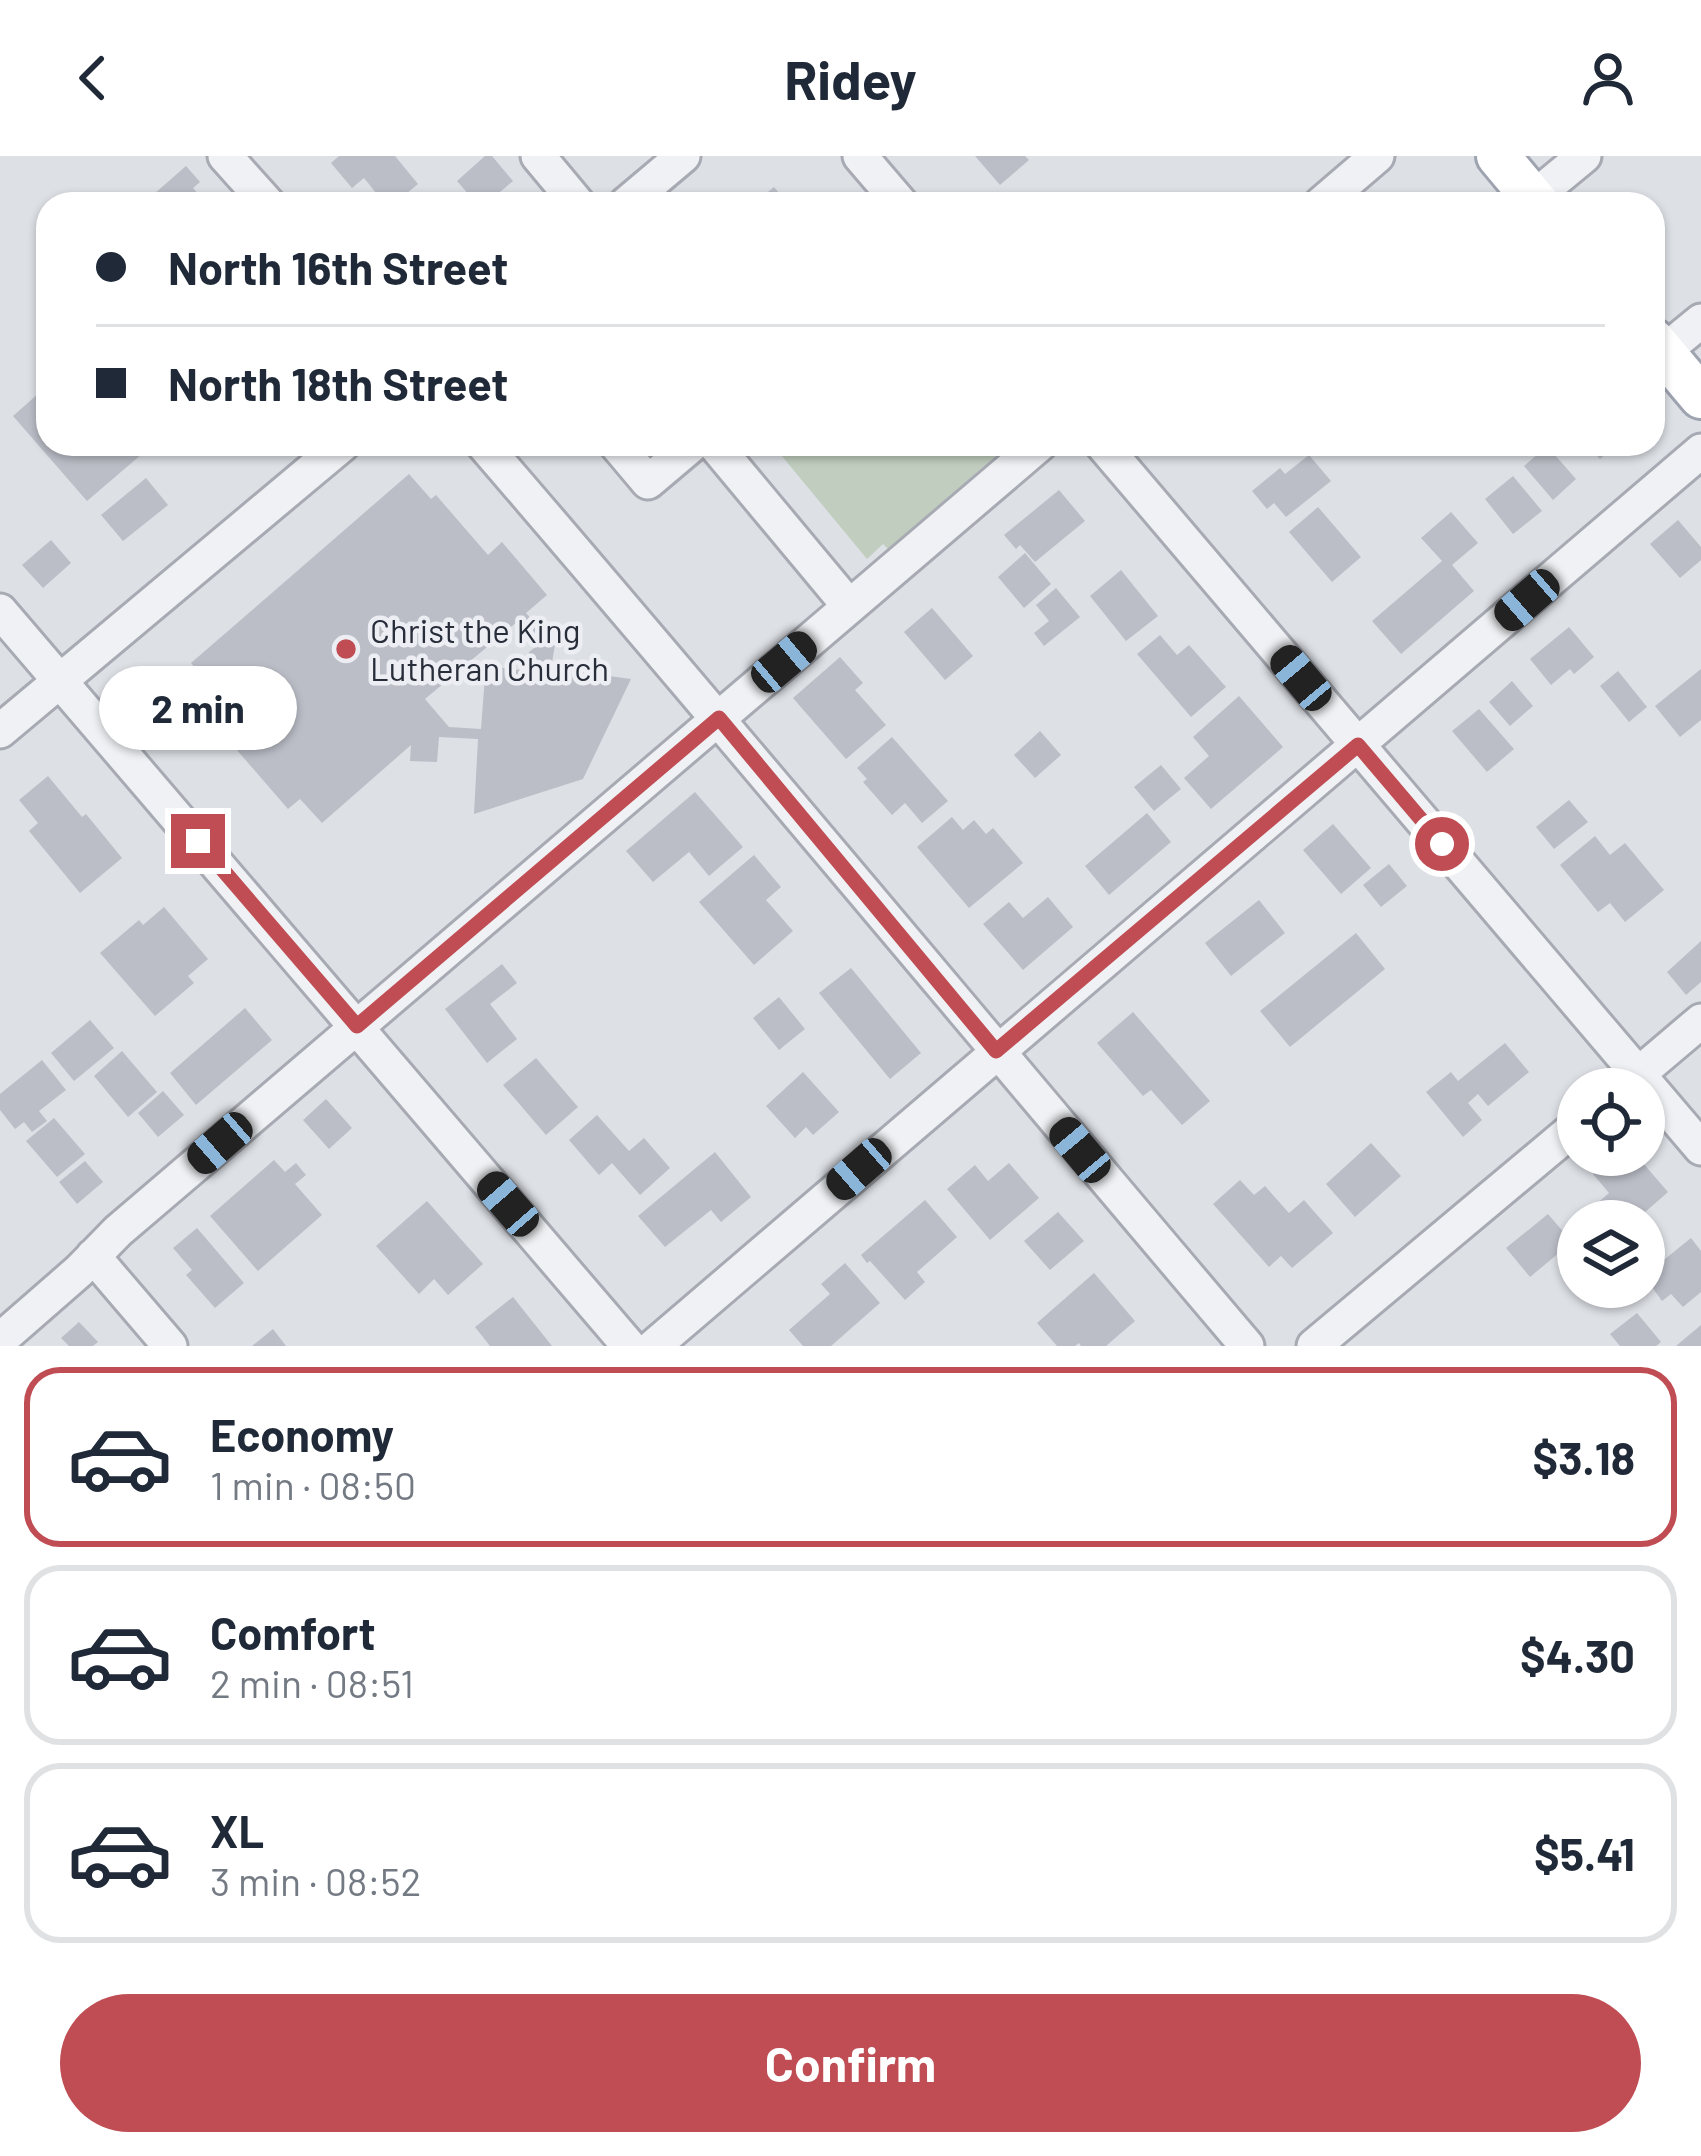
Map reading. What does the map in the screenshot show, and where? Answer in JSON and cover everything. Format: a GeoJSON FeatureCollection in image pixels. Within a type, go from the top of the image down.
{"type":"FeatureCollection","features":[{"type":"Feature","properties":{"kind":"main road"},"geometry":{"type":"LineString","coordinates":[[1498,156],[1528,192]]}},
{"type":"Feature","properties":{"kind":"main road"},"geometry":{"type":"LineString","coordinates":[[1665,354],[1701,397]]}},
{"type":"Feature","properties":{"kind":"street"},"geometry":{"type":"LineString","coordinates":[[225,156],[257,192]]}},
{"type":"Feature","properties":{"kind":"street"},"geometry":{"type":"LineString","coordinates":[[538,156],[568,192]]}},
{"type":"Feature","properties":{"kind":"street"},"geometry":{"type":"LineString","coordinates":[[640,192],[683,156]]}},
{"type":"Feature","properties":{"kind":"street"},"geometry":{"type":"LineString","coordinates":[[860,156],[891,192]]}},
{"type":"Feature","properties":{"kind":"street"},"geometry":{"type":"LineString","coordinates":[[1335,192],[1378,156]]}},
{"type":"Feature","properties":{"kind":"street"},"geometry":{"type":"LineString","coordinates":[[1546,192],[1584,156]]}},
{"type":"Feature","properties":{"kind":"street"},"geometry":{"type":"LineString","coordinates":[[1665,342],[1701,321]]}},
{"type":"Feature","properties":{"kind":"street"},"geometry":{"type":"LineString","coordinates":[[654,1346],[1701,452]]}},
{"type":"Feature","properties":{"kind":"street"},"geometry":{"type":"LineString","coordinates":[[0,731],[329,456]]}},
{"type":"Feature","properties":{"kind":"street"},"geometry":{"type":"LineString","coordinates":[[493,456],[1247,1346]]}},
{"type":"Feature","properties":{"kind":"street"},"geometry":{"type":"LineString","coordinates":[[626,456],[648,482],[679,456]]}},
{"type":"Feature","properties":{"kind":"street"},"geometry":{"type":"LineString","coordinates":[[724,456],[849,607]]}},
{"type":"Feature","properties":{"kind":"street"},"geometry":{"type":"LineString","coordinates":[[0,1340],[118,1231],[1026,456]]}},
{"type":"Feature","properties":{"kind":"street"},"geometry":{"type":"LineString","coordinates":[[1112,456],[1358,745],[1618,1068]]}},
{"type":"Feature","properties":{"kind":"street"},"geometry":{"type":"LineString","coordinates":[[0,611],[629,1346]]}},
{"type":"Feature","properties":{"kind":"street"},"geometry":{"type":"LineString","coordinates":[[1646,1068],[1701,1021]]}},
{"type":"Feature","properties":{"kind":"street"},"geometry":{"type":"LineString","coordinates":[[1665,1115],[1701,1148]]}},
{"type":"Feature","properties":{"kind":"street"},"geometry":{"type":"LineString","coordinates":[[1314,1346],[1557,1143]]}},
{"type":"Feature","properties":{"kind":"street"},"geometry":{"type":"LineString","coordinates":[[93,1256],[170,1346]]}},
{"type":"Feature","properties":{"kind":"green space"},"geometry":{"type":"Polygon","coordinates":[[[782,456],[996,456],[888,549],[883,544],[867,559],[782,456]]]}},
{"type":"Feature","properties":{"kind":"building"},"geometry":{"type":"Polygon","coordinates":[[[339,156],[395,156],[418,184],[408,192],[375,192],[364,178],[352,188],[331,163],[339,156]]]}},
{"type":"Feature","properties":{"kind":"building"},"geometry":{"type":"Polygon","coordinates":[[[485,156],[492,156],[513,181],[500,192],[467,192],[457,181],[485,156]]]}},
{"type":"Feature","properties":{"kind":"building"},"geometry":{"type":"Polygon","coordinates":[[[975,156],[1025,156],[1029,160],[1000,185],[975,156]]]}},
{"type":"Feature","properties":{"kind":"building"},"geometry":{"type":"Polygon","coordinates":[[[186,166],[200,182],[193,188],[196,192],[156,192],[186,166]]]}},
{"type":"Feature","properties":{"kind":"building"},"geometry":{"type":"Polygon","coordinates":[[[36,396],[36,442],[13,416],[36,396]]]}},
{"type":"Feature","properties":{"kind":"building"},"geometry":{"type":"Polygon","coordinates":[[[48,456],[140,456],[87,501],[48,456]]]}},
{"type":"Feature","properties":{"kind":"building"},"geometry":{"type":"Polygon","coordinates":[[[1310,456],[1331,481],[1286,517],[1274,503],[1267,509],[1252,491],[1280,468],[1285,474],[1310,456]]]}},
{"type":"Feature","properties":{"kind":"building"},"geometry":{"type":"Polygon","coordinates":[[[1536,456],[1556,456],[1576,479],[1553,500],[1524,466],[1536,456]]]}},
{"type":"Feature","properties":{"kind":"building","name":"Christ the King Lutheran Church"},"geometry":{"type":"Polygon","coordinates":[[[409,474],[431,499],[436,495],[488,555],[502,542],[547,595],[526,613],[555,645],[551,668],[631,679],[583,779],[474,814],[478,739],[439,737],[437,762],[410,761],[411,745],[322,823],[300,799],[288,809],[197,704],[214,690],[191,663],[409,474]],[[518,621],[425,699],[449,727],[481,729],[485,676],[496,667],[527,671],[529,652],[538,645],[518,621]]]}},
{"type":"Feature","properties":{"kind":"building"},"geometry":{"type":"Polygon","coordinates":[[[1513,476],[1542,511],[1513,534],[1485,499],[1513,476]]]}},
{"type":"Feature","properties":{"kind":"building"},"geometry":{"type":"Polygon","coordinates":[[[146,478],[168,505],[123,541],[101,515],[146,478]]]}},
{"type":"Feature","properties":{"kind":"building"},"geometry":{"type":"Polygon","coordinates":[[[1059,490],[1085,521],[1035,562],[1004,535],[1059,490]]]}},
{"type":"Feature","properties":{"kind":"building"},"geometry":{"type":"Polygon","coordinates":[[[1318,507],[1361,557],[1332,582],[1289,532],[1318,507]]]}},
{"type":"Feature","properties":{"kind":"building"},"geometry":{"type":"Polygon","coordinates":[[[1451,512],[1478,543],[1452,565],[1474,591],[1401,654],[1372,621],[1442,561],[1421,538],[1451,512]]]}},
{"type":"Feature","properties":{"kind":"building"},"geometry":{"type":"Polygon","coordinates":[[[1678,520],[1701,547],[1701,560],[1680,578],[1650,544],[1678,520]]]}},
{"type":"Feature","properties":{"kind":"building"},"geometry":{"type":"Polygon","coordinates":[[[51,540],[71,563],[43,588],[22,565],[51,540]]]}},
{"type":"Feature","properties":{"kind":"building"},"geometry":{"type":"Polygon","coordinates":[[[1025,553],[1051,584],[1024,608],[998,577],[1025,553]]]}},
{"type":"Feature","properties":{"kind":"building"},"geometry":{"type":"Polygon","coordinates":[[[1121,570],[1158,616],[1126,641],[1090,596],[1121,570]]]}},
{"type":"Feature","properties":{"kind":"building"},"geometry":{"type":"Polygon","coordinates":[[[1056,588],[1080,617],[1044,646],[1034,633],[1049,621],[1036,605],[1056,588]]]}},
{"type":"Feature","properties":{"kind":"building"},"geometry":{"type":"Polygon","coordinates":[[[932,608],[973,656],[945,680],[904,632],[932,608]]]}},
{"type":"Feature","properties":{"kind":"building"},"geometry":{"type":"Polygon","coordinates":[[[1569,627],[1594,657],[1551,685],[1530,659],[1569,627]]]}},
{"type":"Feature","properties":{"kind":"building"},"geometry":{"type":"Polygon","coordinates":[[[1160,635],[1177,655],[1189,645],[1226,687],[1191,717],[1137,654],[1160,635]]]}},
{"type":"Feature","properties":{"kind":"building"},"geometry":{"type":"Polygon","coordinates":[[[840,657],[863,683],[855,690],[886,725],[846,759],[793,698],[840,657]]]}},
{"type":"Feature","properties":{"kind":"building"},"geometry":{"type":"Polygon","coordinates":[[[1701,669],[1701,720],[1680,737],[1655,706],[1701,669]]]}},
{"type":"Feature","properties":{"kind":"building"},"geometry":{"type":"Polygon","coordinates":[[[1618,671],[1647,707],[1629,722],[1600,686],[1618,671]]]}},
{"type":"Feature","properties":{"kind":"building"},"geometry":{"type":"Polygon","coordinates":[[[1512,681],[1533,706],[1510,726],[1489,702],[1512,681]]]}},
{"type":"Feature","properties":{"kind":"building"},"geometry":{"type":"Polygon","coordinates":[[[1239,696],[1283,747],[1211,809],[1184,778],[1209,756],[1193,737],[1239,696]]]}},
{"type":"Feature","properties":{"kind":"building"},"geometry":{"type":"Polygon","coordinates":[[[1479,709],[1514,749],[1487,772],[1452,731],[1479,709]]]}},
{"type":"Feature","properties":{"kind":"building"},"geometry":{"type":"Polygon","coordinates":[[[1040,731],[1061,755],[1035,778],[1014,755],[1040,731]]]}},
{"type":"Feature","properties":{"kind":"building"},"geometry":{"type":"Polygon","coordinates":[[[892,737],[948,801],[922,823],[905,803],[892,815],[857,768],[892,737]]]}},
{"type":"Feature","properties":{"kind":"building"},"geometry":{"type":"Polygon","coordinates":[[[1161,765],[1181,789],[1154,811],[1134,787],[1161,765]]]}},
{"type":"Feature","properties":{"kind":"building"},"geometry":{"type":"Polygon","coordinates":[[[48,776],[122,858],[80,893],[29,831],[38,823],[19,800],[48,776]]]}},
{"type":"Feature","properties":{"kind":"building"},"geometry":{"type":"Polygon","coordinates":[[[695,792],[743,847],[709,876],[689,852],[653,882],[626,851],[695,792]]]}},
{"type":"Feature","properties":{"kind":"building"},"geometry":{"type":"Polygon","coordinates":[[[1569,800],[1588,822],[1554,849],[1536,827],[1569,800]]]}},
{"type":"Feature","properties":{"kind":"building"},"geometry":{"type":"Polygon","coordinates":[[[1147,813],[1171,842],[1109,895],[1085,866],[1147,813]]]}},
{"type":"Feature","properties":{"kind":"building"},"geometry":{"type":"Polygon","coordinates":[[[952,817],[963,830],[974,820],[986,834],[993,828],[1023,863],[969,908],[917,847],[952,817]]]}},
{"type":"Feature","properties":{"kind":"building"},"geometry":{"type":"Polygon","coordinates":[[[1333,824],[1371,868],[1341,894],[1303,850],[1333,824]]]}},
{"type":"Feature","properties":{"kind":"building"},"geometry":{"type":"Polygon","coordinates":[[[1595,836],[1610,855],[1625,843],[1664,890],[1625,922],[1610,903],[1598,912],[1560,865],[1595,836]]]}},
{"type":"Feature","properties":{"kind":"building"},"geometry":{"type":"Polygon","coordinates":[[[754,855],[781,887],[766,900],[793,931],[754,965],[699,902],[754,855]]]}},
{"type":"Feature","properties":{"kind":"building"},"geometry":{"type":"Polygon","coordinates":[[[1389,864],[1407,886],[1381,907],[1363,885],[1389,864]]]}},
{"type":"Feature","properties":{"kind":"building"},"geometry":{"type":"Polygon","coordinates":[[[1048,897],[1073,927],[1023,970],[983,924],[1009,902],[1023,918],[1048,897]]]}},
{"type":"Feature","properties":{"kind":"building"},"geometry":{"type":"Polygon","coordinates":[[[1259,900],[1285,933],[1231,976],[1205,943],[1259,900]]]}},
{"type":"Feature","properties":{"kind":"building"},"geometry":{"type":"Polygon","coordinates":[[[164,907],[208,959],[188,976],[194,983],[155,1016],[100,953],[139,920],[143,925],[164,907]]]}},
{"type":"Feature","properties":{"kind":"building"},"geometry":{"type":"Polygon","coordinates":[[[1356,933],[1385,969],[1290,1047],[1260,1011],[1356,933]]]}},
{"type":"Feature","properties":{"kind":"building"},"geometry":{"type":"Polygon","coordinates":[[[1701,941],[1701,982],[1686,995],[1667,972],[1701,941]]]}},
{"type":"Feature","properties":{"kind":"building"},"geometry":{"type":"Polygon","coordinates":[[[502,964],[517,983],[490,1004],[517,1039],[487,1063],[445,1009],[502,964]]]}},
{"type":"Feature","properties":{"kind":"building"},"geometry":{"type":"Polygon","coordinates":[[[851,968],[921,1053],[890,1079],[819,993],[851,968]]]}},
{"type":"Feature","properties":{"kind":"building"},"geometry":{"type":"Polygon","coordinates":[[[779,997],[805,1029],[779,1050],[753,1018],[779,997]]]}},
{"type":"Feature","properties":{"kind":"building"},"geometry":{"type":"Polygon","coordinates":[[[245,1008],[272,1040],[196,1105],[170,1073],[245,1008]]]}},
{"type":"Feature","properties":{"kind":"building"},"geometry":{"type":"Polygon","coordinates":[[[1133,1012],[1210,1101],[1182,1125],[1151,1090],[1143,1096],[1097,1043],[1133,1012]]]}},
{"type":"Feature","properties":{"kind":"building"},"geometry":{"type":"Polygon","coordinates":[[[90,1020],[114,1048],[74,1081],[51,1053],[90,1020]]]}},
{"type":"Feature","properties":{"kind":"building"},"geometry":{"type":"Polygon","coordinates":[[[1505,1043],[1529,1072],[1488,1106],[1478,1094],[1468,1103],[1482,1120],[1463,1137],[1426,1092],[1451,1072],[1458,1081],[1505,1043]]]}},
{"type":"Feature","properties":{"kind":"building"},"geometry":{"type":"Polygon","coordinates":[[[122,1051],[157,1092],[128,1117],[94,1076],[122,1051]]]}},
{"type":"Feature","properties":{"kind":"building"},"geometry":{"type":"Polygon","coordinates":[[[536,1058],[578,1107],[546,1135],[503,1085],[536,1058]]]}},
{"type":"Feature","properties":{"kind":"building"},"geometry":{"type":"Polygon","coordinates":[[[42,1060],[66,1090],[39,1111],[47,1121],[32,1132],[24,1122],[15,1129],[0,1110],[0,1094],[42,1060]]]}},
{"type":"Feature","properties":{"kind":"building"},"geometry":{"type":"Polygon","coordinates":[[[803,1072],[839,1112],[813,1135],[806,1127],[795,1138],[766,1106],[803,1072]]]}},
{"type":"Feature","properties":{"kind":"building"},"geometry":{"type":"Polygon","coordinates":[[[163,1091],[184,1115],[158,1137],[138,1113],[163,1091]]]}},
{"type":"Feature","properties":{"kind":"building"},"geometry":{"type":"Polygon","coordinates":[[[326,1099],[352,1128],[329,1149],[303,1120],[326,1099]]]}},
{"type":"Feature","properties":{"kind":"building"},"geometry":{"type":"Polygon","coordinates":[[[597,1115],[629,1151],[644,1138],[670,1168],[640,1195],[612,1163],[599,1175],[569,1140],[597,1115]]]}},
{"type":"Feature","properties":{"kind":"building"},"geometry":{"type":"Polygon","coordinates":[[[54,1118],[85,1154],[57,1177],[26,1141],[54,1118]]]}},
{"type":"Feature","properties":{"kind":"building"},"geometry":{"type":"Polygon","coordinates":[[[1371,1143],[1401,1176],[1355,1217],[1326,1184],[1371,1143]]]}},
{"type":"Feature","properties":{"kind":"building"},"geometry":{"type":"Polygon","coordinates":[[[715,1152],[751,1197],[721,1222],[711,1210],[665,1247],[638,1216],[715,1152]]]}},
{"type":"Feature","properties":{"kind":"building"},"geometry":{"type":"Polygon","coordinates":[[[274,1160],[285,1172],[296,1163],[306,1175],[295,1184],[322,1215],[258,1271],[210,1216],[274,1160]]]}},
{"type":"Feature","properties":{"kind":"building"},"geometry":{"type":"Polygon","coordinates":[[[85,1161],[103,1182],[77,1204],[59,1182],[85,1161]]]}},
{"type":"Feature","properties":{"kind":"building"},"geometry":{"type":"Polygon","coordinates":[[[1009,1163],[1039,1198],[990,1240],[947,1189],[975,1165],[988,1181],[1009,1163]]]}},
{"type":"Feature","properties":{"kind":"building"},"geometry":{"type":"Polygon","coordinates":[[[1595,1176],[1654,1176],[1668,1192],[1659,1200],[1601,1200],[1609,1193],[1595,1176]]]}},
{"type":"Feature","properties":{"kind":"building"},"geometry":{"type":"Polygon","coordinates":[[[1240,1180],[1254,1195],[1265,1186],[1289,1213],[1304,1200],[1333,1233],[1292,1268],[1281,1256],[1269,1267],[1213,1204],[1240,1180]]]}},
{"type":"Feature","properties":{"kind":"building"},"geometry":{"type":"Polygon","coordinates":[[[925,1200],[957,1237],[917,1272],[925,1282],[905,1300],[861,1255],[925,1200]]]}},
{"type":"Feature","properties":{"kind":"building"},"geometry":{"type":"Polygon","coordinates":[[[427,1201],[483,1264],[448,1295],[434,1279],[419,1294],[376,1246],[427,1201]]]}},
{"type":"Feature","properties":{"kind":"building"},"geometry":{"type":"Polygon","coordinates":[[[1058,1212],[1084,1241],[1050,1270],[1024,1241],[1058,1212]]]}},
{"type":"Feature","properties":{"kind":"building"},"geometry":{"type":"Polygon","coordinates":[[[1548,1214],[1557,1224],[1557,1254],[1530,1277],[1506,1248],[1548,1214]]]}},
{"type":"Feature","properties":{"kind":"building"},"geometry":{"type":"Polygon","coordinates":[[[197,1228],[244,1283],[215,1308],[186,1275],[192,1270],[173,1248],[197,1228]]]}},
{"type":"Feature","properties":{"kind":"building"},"geometry":{"type":"Polygon","coordinates":[[[1691,1238],[1701,1251],[1701,1292],[1683,1307],[1671,1294],[1665,1299],[1665,1259],[1691,1238]]]}},
{"type":"Feature","properties":{"kind":"building"},"geometry":{"type":"Polygon","coordinates":[[[845,1263],[880,1303],[831,1346],[803,1346],[789,1330],[830,1294],[821,1284],[845,1263]]]}},
{"type":"Feature","properties":{"kind":"building"},"geometry":{"type":"Polygon","coordinates":[[[1094,1273],[1135,1321],[1106,1346],[1057,1346],[1037,1323],[1094,1273]]]}},
{"type":"Feature","properties":{"kind":"building"},"geometry":{"type":"Polygon","coordinates":[[[513,1297],[552,1346],[490,1346],[475,1327],[513,1297]]]}},
{"type":"Feature","properties":{"kind":"building"},"geometry":{"type":"Polygon","coordinates":[[[1637,1313],[1661,1342],[1656,1346],[1620,1346],[1610,1334],[1637,1313]]]}},
{"type":"Feature","properties":{"kind":"building"},"geometry":{"type":"Polygon","coordinates":[[[79,1322],[98,1342],[93,1346],[69,1346],[61,1338],[79,1322]]]}},
{"type":"Feature","properties":{"kind":"building"},"geometry":{"type":"Polygon","coordinates":[[[1701,1325],[1701,1346],[1676,1346],[1701,1325]]]}},
{"type":"Feature","properties":{"kind":"building"},"geometry":{"type":"Polygon","coordinates":[[[273,1329],[286,1346],[252,1346],[273,1329]]]}},
{"type":"Feature","properties":{"kind":"place","name":"Christ the King Lutheran Church"},"geometry":{"type":"Point","coordinates":[346,649]}},
{"type":"Feature","properties":{"kind":"route"},"geometry":{"type":"LineString","coordinates":[[198,841],[357,1026],[719,718],[996,1051],[1358,745],[1442,844]]}}]}
